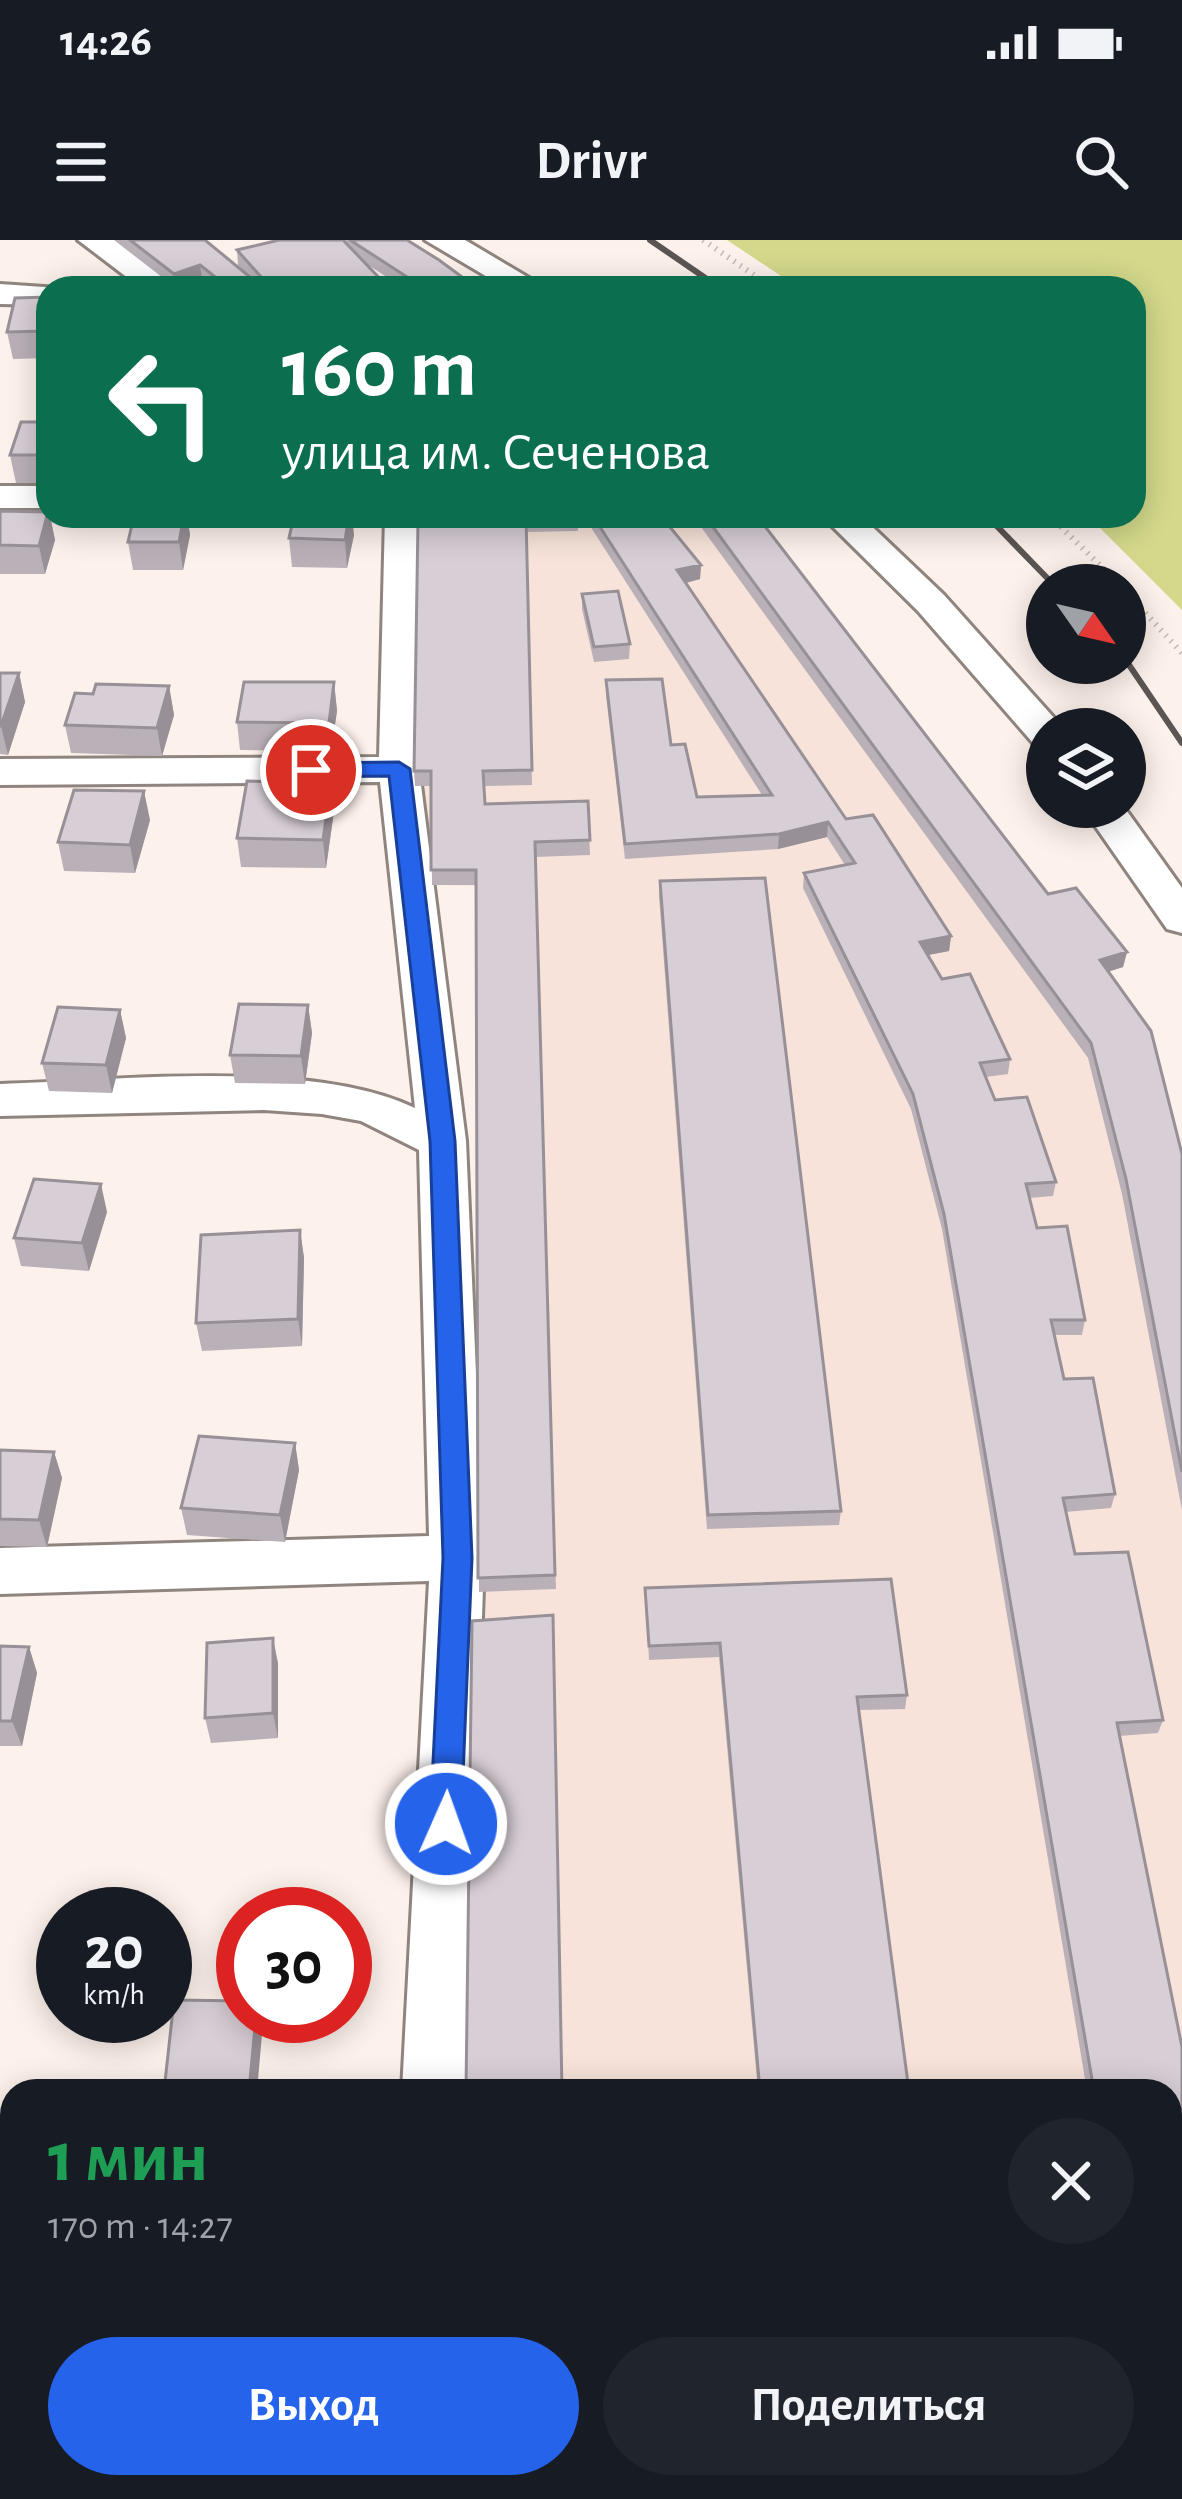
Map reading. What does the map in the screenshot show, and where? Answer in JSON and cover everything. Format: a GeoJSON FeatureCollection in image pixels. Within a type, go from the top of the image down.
{"type":"FeatureCollection","features":[{"type":"Feature","properties":{"kind":"street"},"geometry":{"type":"LineString","coordinates":[[94,240],[145,276]]}},
{"type":"Feature","properties":{"kind":"street"},"geometry":{"type":"LineString","coordinates":[[441,240],[508,276]]}},
{"type":"Feature","properties":{"kind":"street"},"geometry":{"type":"LineString","coordinates":[[0,294],[36,295]]}},
{"type":"Feature","properties":{"kind":"street"},"geometry":{"type":"LineString","coordinates":[[0,497],[36,497]]}},
{"type":"Feature","properties":{"kind":"street"},"geometry":{"type":"LineString","coordinates":[[404,528],[399,769],[442,1141],[457,1558],[435,2079]]}},
{"type":"Feature","properties":{"kind":"street"},"geometry":{"type":"LineString","coordinates":[[853,528],[932,603],[1026,710]]}},
{"type":"Feature","properties":{"kind":"street"},"geometry":{"type":"LineString","coordinates":[[0,772],[399,769]]}},
{"type":"Feature","properties":{"kind":"street"},"geometry":{"type":"LineString","coordinates":[[1118,828],[1182,919]]}},
{"type":"Feature","properties":{"kind":"street"},"geometry":{"type":"LineString","coordinates":[[0,1100],[264,1094],[322,1098],[371,1106],[442,1141]]}},
{"type":"Feature","properties":{"kind":"street"},"geometry":{"type":"LineString","coordinates":[[0,1571],[457,1558]]}},
{"type":"Feature","properties":{"kind":"path"},"geometry":{"type":"LineString","coordinates":[[703,240],[755,276]]}},
{"type":"Feature","properties":{"kind":"path"},"geometry":{"type":"LineString","coordinates":[[1062,528],[1098,564]]}},
{"type":"Feature","properties":{"kind":"path"},"geometry":{"type":"LineString","coordinates":[[1146,614],[1182,653]]}},
{"type":"Feature","properties":{"kind":"shaded area"},"geometry":{"type":"Polygon","coordinates":[[[439,528],[754,528],[1045,908],[1073,903],[1123,967],[1098,975],[1182,1185],[1182,2079],[471,2079],[479,1592],[477,886],[432,885],[415,786],[439,528]]]}},
{"type":"Feature","properties":{"kind":"green space"},"geometry":{"type":"Polygon","coordinates":[[[727,240],[1182,240],[1182,610],[1146,574],[1146,564],[1136,564],[1100,528],[1146,528],[1146,276],[781,276],[727,240]]]}},
{"type":"Feature","properties":{"kind":"building"},"geometry":{"type":"Polygon","coordinates":[[[130,240],[205,240],[249,276],[214,276],[200,265],[174,274],[130,240]]]}},
{"type":"Feature","properties":{"kind":"building"},"geometry":{"type":"Polygon","coordinates":[[[279,240],[343,240],[378,276],[260,276],[237,250],[279,240]]]}},
{"type":"Feature","properties":{"kind":"building"},"geometry":{"type":"Polygon","coordinates":[[[350,240],[407,240],[461,276],[406,276],[350,240]]]}},
{"type":"Feature","properties":{"kind":"building"},"geometry":{"type":"Polygon","coordinates":[[[36,297],[36,331],[7,332],[15,298],[36,297]]]}},
{"type":"Feature","properties":{"kind":"building"},"geometry":{"type":"Polygon","coordinates":[[[21,422],[36,422],[36,455],[10,455],[21,422]]]}},
{"type":"Feature","properties":{"kind":"building"},"geometry":{"type":"Polygon","coordinates":[[[0,511],[36,512],[36,528],[44,528],[39,546],[0,545],[0,511]]]}},
{"type":"Feature","properties":{"kind":"building"},"geometry":{"type":"Polygon","coordinates":[[[131,528],[182,528],[179,542],[128,542],[131,528]]]}},
{"type":"Feature","properties":{"kind":"building"},"geometry":{"type":"Polygon","coordinates":[[[291,528],[347,528],[345,540],[289,538],[291,528]]]}},
{"type":"Feature","properties":{"kind":"building"},"geometry":{"type":"Polygon","coordinates":[[[418,528],[526,528],[532,770],[483,771],[485,804],[588,801],[590,840],[535,842],[555,1575],[478,1578],[476,870],[431,870],[431,771],[414,771],[418,528]]]}},
{"type":"Feature","properties":{"kind":"building"},"geometry":{"type":"Polygon","coordinates":[[[601,528],[671,528],[701,565],[677,570],[846,819],[873,815],[951,936],[920,942],[942,979],[970,974],[1010,1059],[980,1063],[995,1100],[1027,1097],[1056,1182],[1026,1184],[1037,1228],[1067,1226],[1085,1320],[1051,1320],[1064,1379],[1093,1378],[1115,1494],[1063,1498],[1075,1554],[1128,1552],[1163,1720],[1117,1723],[1182,2047],[1182,2079],[1092,2079],[944,1214],[913,1094],[804,873],[855,863],[828,822],[779,834],[625,844],[606,680],[662,679],[671,745],[685,744],[697,797],[772,795],[601,528]]]}},
{"type":"Feature","properties":{"kind":"building"},"geometry":{"type":"Polygon","coordinates":[[[714,528],[766,528],[1048,894],[1076,888],[1127,952],[1100,960],[1151,1031],[1182,1154],[1182,1472],[1126,1179],[1091,1043],[714,528]]]}},
{"type":"Feature","properties":{"kind":"building"},"geometry":{"type":"Polygon","coordinates":[[[618,591],[630,644],[594,647],[582,594],[618,591]]]}},
{"type":"Feature","properties":{"kind":"building"},"geometry":{"type":"Polygon","coordinates":[[[0,673],[19,673],[1,726],[0,726],[0,673]]]}},
{"type":"Feature","properties":{"kind":"building"},"geometry":{"type":"Polygon","coordinates":[[[244,682],[334,682],[329,723],[237,722],[244,682]]]}},
{"type":"Feature","properties":{"kind":"building"},"geometry":{"type":"Polygon","coordinates":[[[96,684],[169,686],[157,728],[65,725],[75,693],[93,694],[96,684]]]}},
{"type":"Feature","properties":{"kind":"building"},"geometry":{"type":"Polygon","coordinates":[[[247,781],[331,783],[323,840],[237,838],[247,781]]]}},
{"type":"Feature","properties":{"kind":"building"},"geometry":{"type":"Polygon","coordinates":[[[74,790],[144,791],[130,845],[58,842],[74,790]]]}},
{"type":"Feature","properties":{"kind":"building"},"geometry":{"type":"Polygon","coordinates":[[[765,878],[841,1511],[708,1515],[660,881],[765,878]]]}},
{"type":"Feature","properties":{"kind":"building"},"geometry":{"type":"Polygon","coordinates":[[[239,1004],[308,1005],[301,1056],[230,1055],[239,1004]]]}},
{"type":"Feature","properties":{"kind":"building"},"geometry":{"type":"Polygon","coordinates":[[[58,1007],[120,1010],[106,1065],[42,1063],[58,1007]]]}},
{"type":"Feature","properties":{"kind":"building"},"geometry":{"type":"Polygon","coordinates":[[[34,1179],[101,1184],[82,1243],[14,1238],[34,1179]]]}},
{"type":"Feature","properties":{"kind":"building"},"geometry":{"type":"Polygon","coordinates":[[[300,1230],[298,1319],[196,1323],[201,1235],[300,1230]]]}},
{"type":"Feature","properties":{"kind":"building"},"geometry":{"type":"Polygon","coordinates":[[[199,1436],[295,1443],[280,1515],[181,1508],[199,1436]]]}},
{"type":"Feature","properties":{"kind":"building"},"geometry":{"type":"Polygon","coordinates":[[[0,1450],[54,1452],[39,1520],[0,1519],[0,1450]]]}},
{"type":"Feature","properties":{"kind":"building"},"geometry":{"type":"Polygon","coordinates":[[[891,1579],[907,1695],[857,1697],[907,2079],[759,2079],[720,1643],[649,1646],[645,1588],[891,1579]]]}},
{"type":"Feature","properties":{"kind":"building"},"geometry":{"type":"Polygon","coordinates":[[[553,1615],[562,2079],[466,2079],[472,1621],[553,1615]]]}},
{"type":"Feature","properties":{"kind":"building"},"geometry":{"type":"Polygon","coordinates":[[[273,1638],[273,1713],[205,1718],[207,1643],[273,1638]]]}},
{"type":"Feature","properties":{"kind":"building"},"geometry":{"type":"Polygon","coordinates":[[[0,1646],[29,1647],[12,1721],[0,1721],[0,1646]]]}},
{"type":"Feature","properties":{"kind":"building"},"geometry":{"type":"Polygon","coordinates":[[[192,2000],[216,2001],[216,2043],[253,2043],[250,2079],[165,2079],[169,2043],[192,2043],[192,2000]]]}},
{"type":"Feature","properties":{"kind":"railway"},"geometry":{"type":"LineString","coordinates":[[650,240],[702,276]]}},
{"type":"Feature","properties":{"kind":"railway"},"geometry":{"type":"LineString","coordinates":[[999,528],[1034,564]]}},
{"type":"Feature","properties":{"kind":"railway"},"geometry":{"type":"LineString","coordinates":[[1142,684],[1182,743]]}},
{"type":"Feature","properties":{"kind":"route"},"geometry":{"type":"LineString","coordinates":[[311,770],[399,769],[442,1141],[457,1558],[446,1824]]}}]}
